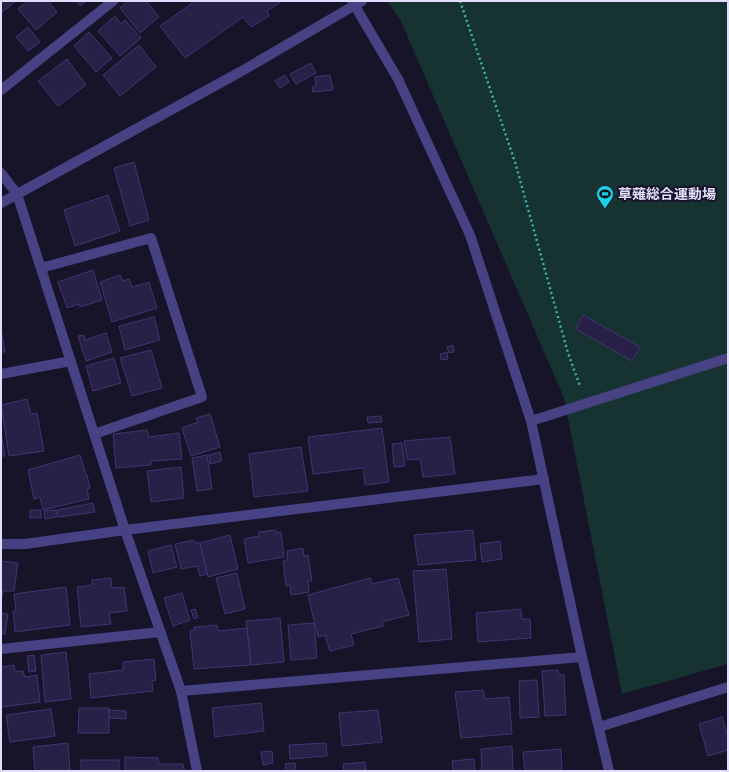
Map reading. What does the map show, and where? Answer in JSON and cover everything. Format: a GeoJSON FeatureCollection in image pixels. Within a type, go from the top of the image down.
{"type":"FeatureCollection","features":[{"type":"Feature","properties":{"kind":"street"},"geometry":{"type":"LineString","coordinates":[[1,90],[113,1]]}},
{"type":"Feature","properties":{"kind":"street"},"geometry":{"type":"LineString","coordinates":[[1,203],[240,72],[357,2],[398,78],[470,235],[532,421],[582,657],[609,771]]}},
{"type":"Feature","properties":{"kind":"street"},"geometry":{"type":"LineString","coordinates":[[1,173],[17,194],[125,530],[181,692],[197,771]]}},
{"type":"Feature","properties":{"kind":"street"},"geometry":{"type":"LineString","coordinates":[[41,268],[151,238],[202,397],[94,434]]}},
{"type":"Feature","properties":{"kind":"street"},"geometry":{"type":"LineString","coordinates":[[532,421],[728,358]]}},
{"type":"Feature","properties":{"kind":"street"},"geometry":{"type":"LineString","coordinates":[[1,374],[71,361]]}},
{"type":"Feature","properties":{"kind":"street"},"geometry":{"type":"LineString","coordinates":[[1,544],[25,544],[125,530],[544,479]]}},
{"type":"Feature","properties":{"kind":"street"},"geometry":{"type":"LineString","coordinates":[[1,649],[160,632]]}},
{"type":"Feature","properties":{"kind":"street"},"geometry":{"type":"LineString","coordinates":[[181,692],[582,657]]}},
{"type":"Feature","properties":{"kind":"street"},"geometry":{"type":"LineString","coordinates":[[599,727],[728,687]]}},
{"type":"Feature","properties":{"kind":"path"},"geometry":{"type":"LineString","coordinates":[[460,1],[515,162],[568,353],[586,404]]}},
{"type":"Feature","properties":{"kind":"green space","name":"草薙総合運動場"},"geometry":{"type":"Polygon","coordinates":[[[387,1],[728,1],[728,664],[622,694],[564,398],[400,19],[387,1]]]}},
{"type":"Feature","properties":{"kind":"building"},"geometry":{"type":"Polygon","coordinates":[[[1,1],[16,1],[1,13],[1,1]]]}},
{"type":"Feature","properties":{"kind":"building"},"geometry":{"type":"Polygon","coordinates":[[[27,1],[48,1],[57,12],[36,30],[18,9],[27,1]]]}},
{"type":"Feature","properties":{"kind":"building"},"geometry":{"type":"Polygon","coordinates":[[[76,1],[86,1],[80,6],[76,1]]]}},
{"type":"Feature","properties":{"kind":"building"},"geometry":{"type":"Polygon","coordinates":[[[128,1],[146,1],[159,17],[140,33],[120,8],[128,1]]]}},
{"type":"Feature","properties":{"kind":"building"},"geometry":{"type":"Polygon","coordinates":[[[195,1],[282,1],[267,11],[269,16],[251,27],[243,17],[185,58],[160,26],[195,1]]]}},
{"type":"Feature","properties":{"kind":"building"},"geometry":{"type":"Polygon","coordinates":[[[115,16],[121,24],[125,20],[141,38],[120,56],[98,31],[115,16]]]}},
{"type":"Feature","properties":{"kind":"building"},"geometry":{"type":"Polygon","coordinates":[[[28,27],[40,42],[28,51],[16,37],[28,27]]]}},
{"type":"Feature","properties":{"kind":"building"},"geometry":{"type":"Polygon","coordinates":[[[89,32],[112,58],[96,72],[74,46],[89,32]]]}},
{"type":"Feature","properties":{"kind":"building"},"geometry":{"type":"Polygon","coordinates":[[[139,45],[156,67],[120,96],[103,75],[139,45]]]}},
{"type":"Feature","properties":{"kind":"building"},"geometry":{"type":"Polygon","coordinates":[[[67,59],[86,85],[58,106],[38,81],[67,59]]]}},
{"type":"Feature","properties":{"kind":"building"},"geometry":{"type":"Polygon","coordinates":[[[311,63],[316,73],[296,84],[290,74],[311,63]]]}},
{"type":"Feature","properties":{"kind":"building"},"geometry":{"type":"Polygon","coordinates":[[[285,75],[289,82],[280,88],[275,81],[285,75]]]}},
{"type":"Feature","properties":{"kind":"building"},"geometry":{"type":"Polygon","coordinates":[[[330,75],[333,90],[313,92],[312,87],[316,86],[315,77],[330,75]]]}},
{"type":"Feature","properties":{"kind":"building"},"geometry":{"type":"Polygon","coordinates":[[[134,162],[149,220],[130,226],[114,168],[134,162]]]}},
{"type":"Feature","properties":{"kind":"building"},"geometry":{"type":"Polygon","coordinates":[[[108,195],[120,231],[75,246],[64,210],[108,195]]]}},
{"type":"Feature","properties":{"kind":"building"},"geometry":{"type":"Polygon","coordinates":[[[93,270],[102,300],[80,307],[79,304],[67,308],[58,282],[93,270]]]}},
{"type":"Feature","properties":{"kind":"building"},"geometry":{"type":"Polygon","coordinates":[[[120,275],[123,281],[129,279],[132,287],[149,282],[157,308],[112,322],[100,282],[120,275]]]}},
{"type":"Feature","properties":{"kind":"building"},"geometry":{"type":"Polygon","coordinates":[[[583,315],[640,347],[632,361],[576,329],[583,315]]]}},
{"type":"Feature","properties":{"kind":"building"},"geometry":{"type":"Polygon","coordinates":[[[154,317],[160,340],[125,350],[119,326],[154,317]]]}},
{"type":"Feature","properties":{"kind":"building"},"geometry":{"type":"Polygon","coordinates":[[[1,329],[5,352],[1,352],[1,329]]]}},
{"type":"Feature","properties":{"kind":"building"},"geometry":{"type":"Polygon","coordinates":[[[106,333],[112,352],[86,361],[78,336],[84,335],[85,340],[106,333]]]}},
{"type":"Feature","properties":{"kind":"building"},"geometry":{"type":"Polygon","coordinates":[[[453,345],[454,352],[449,353],[447,347],[453,345]]]}},
{"type":"Feature","properties":{"kind":"building"},"geometry":{"type":"Polygon","coordinates":[[[151,350],[162,388],[132,396],[120,358],[151,350]]]}},
{"type":"Feature","properties":{"kind":"building"},"geometry":{"type":"Polygon","coordinates":[[[447,352],[448,359],[441,360],[440,354],[447,352]]]}},
{"type":"Feature","properties":{"kind":"building"},"geometry":{"type":"Polygon","coordinates":[[[114,358],[121,383],[93,391],[86,366],[114,358]]]}},
{"type":"Feature","properties":{"kind":"building"},"geometry":{"type":"Polygon","coordinates":[[[27,399],[31,414],[37,413],[44,451],[9,456],[1,405],[27,399]]]}},
{"type":"Feature","properties":{"kind":"building"},"geometry":{"type":"Polygon","coordinates":[[[210,414],[220,447],[191,456],[182,428],[198,422],[196,418],[210,414]]]}},
{"type":"Feature","properties":{"kind":"building"},"geometry":{"type":"Polygon","coordinates":[[[381,416],[382,422],[368,423],[367,417],[381,416]]]}},
{"type":"Feature","properties":{"kind":"building"},"geometry":{"type":"Polygon","coordinates":[[[382,428],[389,482],[365,485],[363,468],[313,474],[308,437],[382,428]]]}},
{"type":"Feature","properties":{"kind":"building"},"geometry":{"type":"Polygon","coordinates":[[[147,430],[149,437],[179,433],[182,459],[151,461],[151,465],[116,468],[113,434],[147,430]]]}},
{"type":"Feature","properties":{"kind":"building"},"geometry":{"type":"Polygon","coordinates":[[[1,431],[5,456],[1,456],[1,431]]]}},
{"type":"Feature","properties":{"kind":"building"},"geometry":{"type":"Polygon","coordinates":[[[450,437],[455,474],[423,477],[420,459],[407,460],[404,441],[450,437]]]}},
{"type":"Feature","properties":{"kind":"building"},"geometry":{"type":"Polygon","coordinates":[[[402,443],[405,466],[394,467],[392,444],[402,443]]]}},
{"type":"Feature","properties":{"kind":"building"},"geometry":{"type":"Polygon","coordinates":[[[301,447],[308,491],[254,497],[249,454],[301,447]]]}},
{"type":"Feature","properties":{"kind":"building"},"geometry":{"type":"Polygon","coordinates":[[[220,452],[222,461],[210,464],[209,455],[220,452]]]}},
{"type":"Feature","properties":{"kind":"building"},"geometry":{"type":"Polygon","coordinates":[[[80,455],[90,488],[87,489],[89,499],[43,510],[40,497],[34,499],[28,470],[80,455]]]}},
{"type":"Feature","properties":{"kind":"building"},"geometry":{"type":"Polygon","coordinates":[[[207,455],[212,489],[197,491],[192,458],[207,455]]]}},
{"type":"Feature","properties":{"kind":"building"},"geometry":{"type":"Polygon","coordinates":[[[181,467],[184,498],[151,502],[147,471],[181,467]]]}},
{"type":"Feature","properties":{"kind":"building"},"geometry":{"type":"Polygon","coordinates":[[[93,503],[95,512],[59,517],[57,510],[93,503]]]}},
{"type":"Feature","properties":{"kind":"building"},"geometry":{"type":"Polygon","coordinates":[[[30,510],[41,510],[41,518],[30,518],[30,510]]]}},
{"type":"Feature","properties":{"kind":"building"},"geometry":{"type":"Polygon","coordinates":[[[56,510],[57,517],[45,519],[44,511],[56,510]]]}},
{"type":"Feature","properties":{"kind":"building"},"geometry":{"type":"Polygon","coordinates":[[[276,530],[276,533],[281,532],[284,557],[248,563],[244,539],[259,536],[259,532],[276,530]]]}},
{"type":"Feature","properties":{"kind":"building"},"geometry":{"type":"Polygon","coordinates":[[[473,530],[476,560],[418,565],[414,535],[473,530]]]}},
{"type":"Feature","properties":{"kind":"building"},"geometry":{"type":"Polygon","coordinates":[[[230,535],[238,569],[208,577],[200,543],[230,535]]]}},
{"type":"Feature","properties":{"kind":"building"},"geometry":{"type":"Polygon","coordinates":[[[194,540],[196,543],[200,543],[207,574],[200,576],[197,566],[181,569],[175,544],[194,540]]]}},
{"type":"Feature","properties":{"kind":"building"},"geometry":{"type":"Polygon","coordinates":[[[500,541],[502,559],[482,562],[480,544],[500,541]]]}},
{"type":"Feature","properties":{"kind":"building"},"geometry":{"type":"Polygon","coordinates":[[[171,545],[177,567],[153,573],[148,551],[171,545]]]}},
{"type":"Feature","properties":{"kind":"building"},"geometry":{"type":"Polygon","coordinates":[[[303,548],[304,556],[308,555],[312,581],[308,581],[309,592],[291,595],[290,585],[286,586],[283,561],[287,560],[287,551],[303,548]]]}},
{"type":"Feature","properties":{"kind":"building"},"geometry":{"type":"Polygon","coordinates":[[[1,561],[18,563],[14,591],[3,591],[1,602],[1,561]]]}},
{"type":"Feature","properties":{"kind":"building"},"geometry":{"type":"Polygon","coordinates":[[[446,569],[452,639],[419,642],[413,571],[446,569]]]}},
{"type":"Feature","properties":{"kind":"building"},"geometry":{"type":"Polygon","coordinates":[[[237,573],[245,609],[225,614],[216,578],[237,573]]]}},
{"type":"Feature","properties":{"kind":"building"},"geometry":{"type":"Polygon","coordinates":[[[111,578],[112,588],[124,587],[127,611],[109,613],[111,624],[81,627],[77,587],[92,585],[92,580],[111,578]]]}},
{"type":"Feature","properties":{"kind":"building"},"geometry":{"type":"Polygon","coordinates":[[[370,578],[372,584],[398,578],[409,615],[382,622],[383,626],[351,634],[354,645],[330,651],[325,635],[318,637],[308,595],[370,578]]]}},
{"type":"Feature","properties":{"kind":"building"},"geometry":{"type":"Polygon","coordinates":[[[66,587],[70,625],[15,632],[13,611],[16,611],[14,594],[66,587]]]}},
{"type":"Feature","properties":{"kind":"building"},"geometry":{"type":"Polygon","coordinates":[[[182,593],[190,620],[173,626],[164,598],[182,593]]]}},
{"type":"Feature","properties":{"kind":"building"},"geometry":{"type":"Polygon","coordinates":[[[195,609],[198,617],[194,619],[191,610],[195,609]]]}},
{"type":"Feature","properties":{"kind":"building"},"geometry":{"type":"Polygon","coordinates":[[[521,609],[522,619],[530,619],[531,638],[478,642],[476,613],[521,609]]]}},
{"type":"Feature","properties":{"kind":"building"},"geometry":{"type":"Polygon","coordinates":[[[1,613],[8,614],[5,634],[1,634],[1,613]]]}},
{"type":"Feature","properties":{"kind":"building"},"geometry":{"type":"Polygon","coordinates":[[[280,618],[284,662],[251,665],[246,621],[280,618]]]}},
{"type":"Feature","properties":{"kind":"building"},"geometry":{"type":"Polygon","coordinates":[[[314,623],[317,658],[291,660],[288,625],[314,623]]]}},
{"type":"Feature","properties":{"kind":"building"},"geometry":{"type":"Polygon","coordinates":[[[217,625],[218,631],[247,628],[251,665],[194,669],[190,631],[194,630],[194,627],[217,625]]]}},
{"type":"Feature","properties":{"kind":"building"},"geometry":{"type":"Polygon","coordinates":[[[66,652],[71,699],[45,702],[41,655],[66,652]]]}},
{"type":"Feature","properties":{"kind":"building"},"geometry":{"type":"Polygon","coordinates":[[[34,655],[36,671],[29,672],[27,656],[34,655]]]}},
{"type":"Feature","properties":{"kind":"building"},"geometry":{"type":"Polygon","coordinates":[[[154,659],[156,680],[152,681],[153,691],[91,698],[89,674],[123,670],[123,662],[154,659]]]}},
{"type":"Feature","properties":{"kind":"building"},"geometry":{"type":"Polygon","coordinates":[[[14,665],[15,671],[23,671],[25,677],[37,675],[40,702],[1,707],[1,667],[14,665]]]}},
{"type":"Feature","properties":{"kind":"building"},"geometry":{"type":"Polygon","coordinates":[[[558,670],[559,675],[564,675],[566,715],[545,716],[542,671],[558,670]]]}},
{"type":"Feature","properties":{"kind":"building"},"geometry":{"type":"Polygon","coordinates":[[[537,680],[539,717],[520,718],[519,681],[537,680]]]}},
{"type":"Feature","properties":{"kind":"building"},"geometry":{"type":"Polygon","coordinates":[[[483,690],[485,699],[509,697],[512,734],[461,738],[455,692],[483,690]]]}},
{"type":"Feature","properties":{"kind":"building"},"geometry":{"type":"Polygon","coordinates":[[[261,703],[264,731],[215,737],[212,708],[261,703]]]}},
{"type":"Feature","properties":{"kind":"building"},"geometry":{"type":"Polygon","coordinates":[[[79,708],[109,708],[109,733],[78,733],[79,708]]]}},
{"type":"Feature","properties":{"kind":"building"},"geometry":{"type":"Polygon","coordinates":[[[51,709],[55,736],[10,742],[6,715],[51,709]]]}},
{"type":"Feature","properties":{"kind":"building"},"geometry":{"type":"Polygon","coordinates":[[[109,710],[126,711],[126,719],[109,718],[109,710]]]}},
{"type":"Feature","properties":{"kind":"building"},"geometry":{"type":"Polygon","coordinates":[[[378,710],[382,742],[342,746],[339,713],[378,710]]]}},
{"type":"Feature","properties":{"kind":"building"},"geometry":{"type":"Polygon","coordinates":[[[722,717],[728,737],[728,750],[708,756],[699,724],[722,717]]]}},
{"type":"Feature","properties":{"kind":"building"},"geometry":{"type":"Polygon","coordinates":[[[68,743],[70,771],[35,771],[33,747],[68,743]]]}},
{"type":"Feature","properties":{"kind":"building"},"geometry":{"type":"Polygon","coordinates":[[[326,743],[327,756],[290,759],[289,745],[326,743]]]}},
{"type":"Feature","properties":{"kind":"building"},"geometry":{"type":"Polygon","coordinates":[[[512,746],[513,771],[482,771],[481,749],[512,746]]]}},
{"type":"Feature","properties":{"kind":"building"},"geometry":{"type":"Polygon","coordinates":[[[561,749],[562,771],[525,771],[523,752],[561,749]]]}},
{"type":"Feature","properties":{"kind":"building"},"geometry":{"type":"Polygon","coordinates":[[[272,751],[273,763],[263,765],[261,752],[272,751]]]}},
{"type":"Feature","properties":{"kind":"building"},"geometry":{"type":"Polygon","coordinates":[[[125,757],[158,758],[159,764],[183,764],[184,770],[187,771],[125,771],[125,757]]]}},
{"type":"Feature","properties":{"kind":"building"},"geometry":{"type":"Polygon","coordinates":[[[474,759],[475,771],[453,771],[452,761],[474,759]]]}},
{"type":"Feature","properties":{"kind":"building"},"geometry":{"type":"Polygon","coordinates":[[[81,760],[119,760],[119,771],[81,771],[81,760]]]}},
{"type":"Feature","properties":{"kind":"building"},"geometry":{"type":"Polygon","coordinates":[[[365,762],[366,771],[344,771],[343,764],[365,762]]]}},
{"type":"Feature","properties":{"kind":"building"},"geometry":{"type":"Polygon","coordinates":[[[295,763],[296,771],[286,771],[285,764],[295,763]]]}},
{"type":"Feature","properties":{"kind":"place","name":"草薙総合運動場"},"geometry":{"type":"Point","coordinates":[605,209]}}]}
